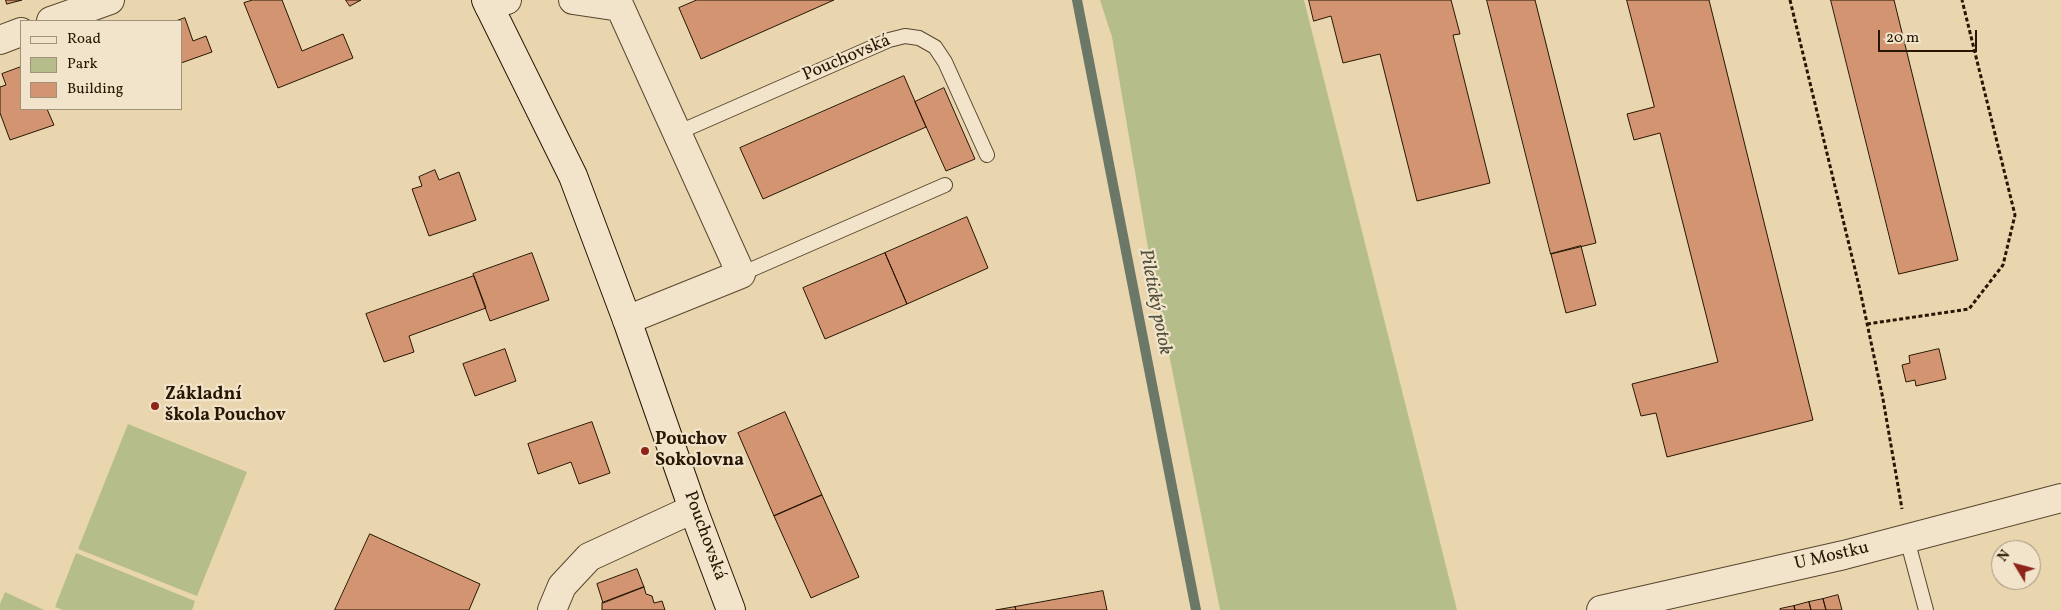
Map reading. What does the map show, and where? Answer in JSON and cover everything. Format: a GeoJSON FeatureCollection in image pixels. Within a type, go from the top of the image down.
{"type":"FeatureCollection","features":[{"type":"Feature","properties":{"kind":"street"},"geometry":{"type":"LineString","coordinates":[[54,20],[110,0]]}},
{"type":"Feature","properties":{"kind":"street"},"geometry":{"type":"LineString","coordinates":[[574,0],[627,3],[676,133],[741,274],[627,320]]}},
{"type":"Feature","properties":{"kind":"street","name":"Pouchovská"},"geometry":{"type":"LineString","coordinates":[[494,2],[573,176],[731,610]]}},
{"type":"Feature","properties":{"kind":"street"},"geometry":{"type":"LineString","coordinates":[[0,40],[20,32]]}},
{"type":"Feature","properties":{"kind":"street","name":"U Mostku"},"geometry":{"type":"LineString","coordinates":[[1601,610],[1907,539],[2061,498]]}},
{"type":"Feature","properties":{"kind":"street"},"geometry":{"type":"LineString","coordinates":[[552,610],[562,586],[589,557],[693,509]]}},
{"type":"Feature","properties":{"kind":"lane","name":"Pouchovská"},"geometry":{"type":"LineString","coordinates":[[676,133],[889,40],[905,36],[920,38],[935,47],[945,62],[988,155]]}},
{"type":"Feature","properties":{"kind":"lane"},"geometry":{"type":"LineString","coordinates":[[741,274],[945,185]]}},
{"type":"Feature","properties":{"kind":"lane"},"geometry":{"type":"LineString","coordinates":[[1907,539],[1926,610]]}},
{"type":"Feature","properties":{"kind":"path"},"geometry":{"type":"LineString","coordinates":[[1790,0],[1867,324],[1883,399],[1907,539]]}},
{"type":"Feature","properties":{"kind":"path"},"geometry":{"type":"LineString","coordinates":[[1867,324],[1969,309],[2002,265],[2015,215],[1962,0]]}},
{"type":"Feature","properties":{"kind":"green space"},"geometry":{"type":"Polygon","coordinates":[[[1100,0],[1304,0],[1457,610],[1220,610],[1149,254],[1112,37],[1100,0]]]}},
{"type":"Feature","properties":{"kind":"green space"},"geometry":{"type":"Polygon","coordinates":[[[128,424],[247,472],[197,596],[78,549],[128,424]]]}},
{"type":"Feature","properties":{"kind":"green space"},"geometry":{"type":"Polygon","coordinates":[[[76,553],[195,601],[192,610],[63,610],[55,607],[76,553]]]}},
{"type":"Feature","properties":{"kind":"green space"},"geometry":{"type":"Polygon","coordinates":[[[5,592],[44,610],[0,610],[0,604],[5,592]]]}},
{"type":"Feature","properties":{"kind":"building"},"geometry":{"type":"Polygon","coordinates":[[[6,0],[22,0],[7,4],[6,0]]]}},
{"type":"Feature","properties":{"kind":"building"},"geometry":{"type":"Polygon","coordinates":[[[253,0],[282,0],[302,51],[343,34],[353,58],[278,88],[244,3],[253,0]]]}},
{"type":"Feature","properties":{"kind":"building"},"geometry":{"type":"Polygon","coordinates":[[[346,0],[361,0],[350,6],[346,0]]]}},
{"type":"Feature","properties":{"kind":"building"},"geometry":{"type":"Polygon","coordinates":[[[697,0],[834,0],[701,59],[679,8],[697,0]]]}},
{"type":"Feature","properties":{"kind":"building"},"geometry":{"type":"Polygon","coordinates":[[[1309,0],[1451,0],[1460,34],[1453,35],[1490,183],[1417,201],[1380,54],[1343,63],[1331,16],[1314,21],[1309,0]]]}},
{"type":"Feature","properties":{"kind":"building"},"geometry":{"type":"Polygon","coordinates":[[[1487,0],[1535,0],[1596,243],[1551,254],[1487,0]]]}},
{"type":"Feature","properties":{"kind":"building"},"geometry":{"type":"Polygon","coordinates":[[[1627,0],[1709,0],[1813,420],[1667,457],[1656,413],[1641,416],[1632,384],[1718,362],[1660,133],[1634,140],[1627,114],[1654,107],[1627,0]]]}},
{"type":"Feature","properties":{"kind":"building"},"geometry":{"type":"Polygon","coordinates":[[[1831,0],[1894,0],[1958,260],[1899,274],[1831,0]]]}},
{"type":"Feature","properties":{"kind":"building"},"geometry":{"type":"Polygon","coordinates":[[[185,18],[193,41],[206,36],[212,52],[182,63],[182,20],[179,20],[185,18]]]}},
{"type":"Feature","properties":{"kind":"building"},"geometry":{"type":"Polygon","coordinates":[[[20,67],[20,110],[47,110],[54,125],[10,140],[0,113],[0,87],[6,85],[2,74],[20,67]]]}},
{"type":"Feature","properties":{"kind":"building"},"geometry":{"type":"Polygon","coordinates":[[[904,76],[926,127],[763,199],[740,148],[904,76]]]}},
{"type":"Feature","properties":{"kind":"building"},"geometry":{"type":"Polygon","coordinates":[[[944,88],[975,159],[946,171],[915,102],[944,88]]]}},
{"type":"Feature","properties":{"kind":"building"},"geometry":{"type":"Polygon","coordinates":[[[435,170],[439,180],[459,172],[476,220],[429,236],[412,189],[422,186],[419,177],[435,170]]]}},
{"type":"Feature","properties":{"kind":"building"},"geometry":{"type":"Polygon","coordinates":[[[967,217],[988,268],[907,304],[885,253],[967,217]]]}},
{"type":"Feature","properties":{"kind":"building"},"geometry":{"type":"Polygon","coordinates":[[[1581,246],[1596,305],[1566,313],[1551,254],[1581,246]]]}},
{"type":"Feature","properties":{"kind":"building"},"geometry":{"type":"Polygon","coordinates":[[[532,253],[549,300],[490,321],[473,274],[532,253]]]}},
{"type":"Feature","properties":{"kind":"building"},"geometry":{"type":"Polygon","coordinates":[[[885,253],[907,304],[825,339],[803,288],[885,253]]]}},
{"type":"Feature","properties":{"kind":"building"},"geometry":{"type":"Polygon","coordinates":[[[474,276],[486,308],[409,336],[414,352],[384,362],[366,314],[474,276]]]}},
{"type":"Feature","properties":{"kind":"building"},"geometry":{"type":"Polygon","coordinates":[[[505,349],[516,381],[475,396],[463,364],[505,349]]]}},
{"type":"Feature","properties":{"kind":"building"},"geometry":{"type":"Polygon","coordinates":[[[1939,349],[1946,379],[1916,386],[1915,380],[1906,382],[1902,365],[1910,363],[1909,356],[1939,349]]]}},
{"type":"Feature","properties":{"kind":"building"},"geometry":{"type":"Polygon","coordinates":[[[785,412],[822,495],[774,516],[738,433],[785,412]]]}},
{"type":"Feature","properties":{"kind":"building"},"geometry":{"type":"Polygon","coordinates":[[[592,422],[610,473],[579,484],[571,462],[538,474],[528,444],[592,422]]]}},
{"type":"Feature","properties":{"kind":"building"},"geometry":{"type":"Polygon","coordinates":[[[822,495],[859,577],[811,598],[774,516],[822,495]]]}},
{"type":"Feature","properties":{"kind":"building"},"geometry":{"type":"Polygon","coordinates":[[[370,534],[480,584],[469,610],[335,610],[370,534]]]}},
{"type":"Feature","properties":{"kind":"building"},"geometry":{"type":"Polygon","coordinates":[[[637,569],[644,587],[603,603],[597,584],[637,569]]]}},
{"type":"Feature","properties":{"kind":"building"},"geometry":{"type":"Polygon","coordinates":[[[644,587],[646,594],[652,596],[654,603],[662,601],[665,610],[602,610],[602,603],[644,587]]]}},
{"type":"Feature","properties":{"kind":"building"},"geometry":{"type":"Polygon","coordinates":[[[1103,591],[1107,610],[1016,610],[1015,607],[1103,591]]]}},
{"type":"Feature","properties":{"kind":"building"},"geometry":{"type":"Polygon","coordinates":[[[1838,595],[1842,610],[1826,610],[1823,599],[1838,595]]]}},
{"type":"Feature","properties":{"kind":"building"},"geometry":{"type":"Polygon","coordinates":[[[1823,599],[1826,610],[1811,610],[1809,602],[1823,599]]]}},
{"type":"Feature","properties":{"kind":"building"},"geometry":{"type":"Polygon","coordinates":[[[1809,602],[1811,610],[1795,610],[1794,606],[1809,602]]]}},
{"type":"Feature","properties":{"kind":"building"},"geometry":{"type":"Polygon","coordinates":[[[1794,606],[1795,610],[1780,610],[1780,609],[1794,606]]]}},
{"type":"Feature","properties":{"kind":"building"},"geometry":{"type":"Polygon","coordinates":[[[1015,607],[1016,610],[996,610],[1015,607]]]}},
{"type":"Feature","properties":{"kind":"waterway","name":"Piletický potok"},"geometry":{"type":"LineString","coordinates":[[1077,0],[1196,610]]}},
{"type":"Feature","properties":{"kind":"place","name":"Základní škola Pouchov"},"geometry":{"type":"Point","coordinates":[155,406]}},
{"type":"Feature","properties":{"kind":"place","name":"Pouchov Sokolovna"},"geometry":{"type":"Point","coordinates":[645,451]}}]}
